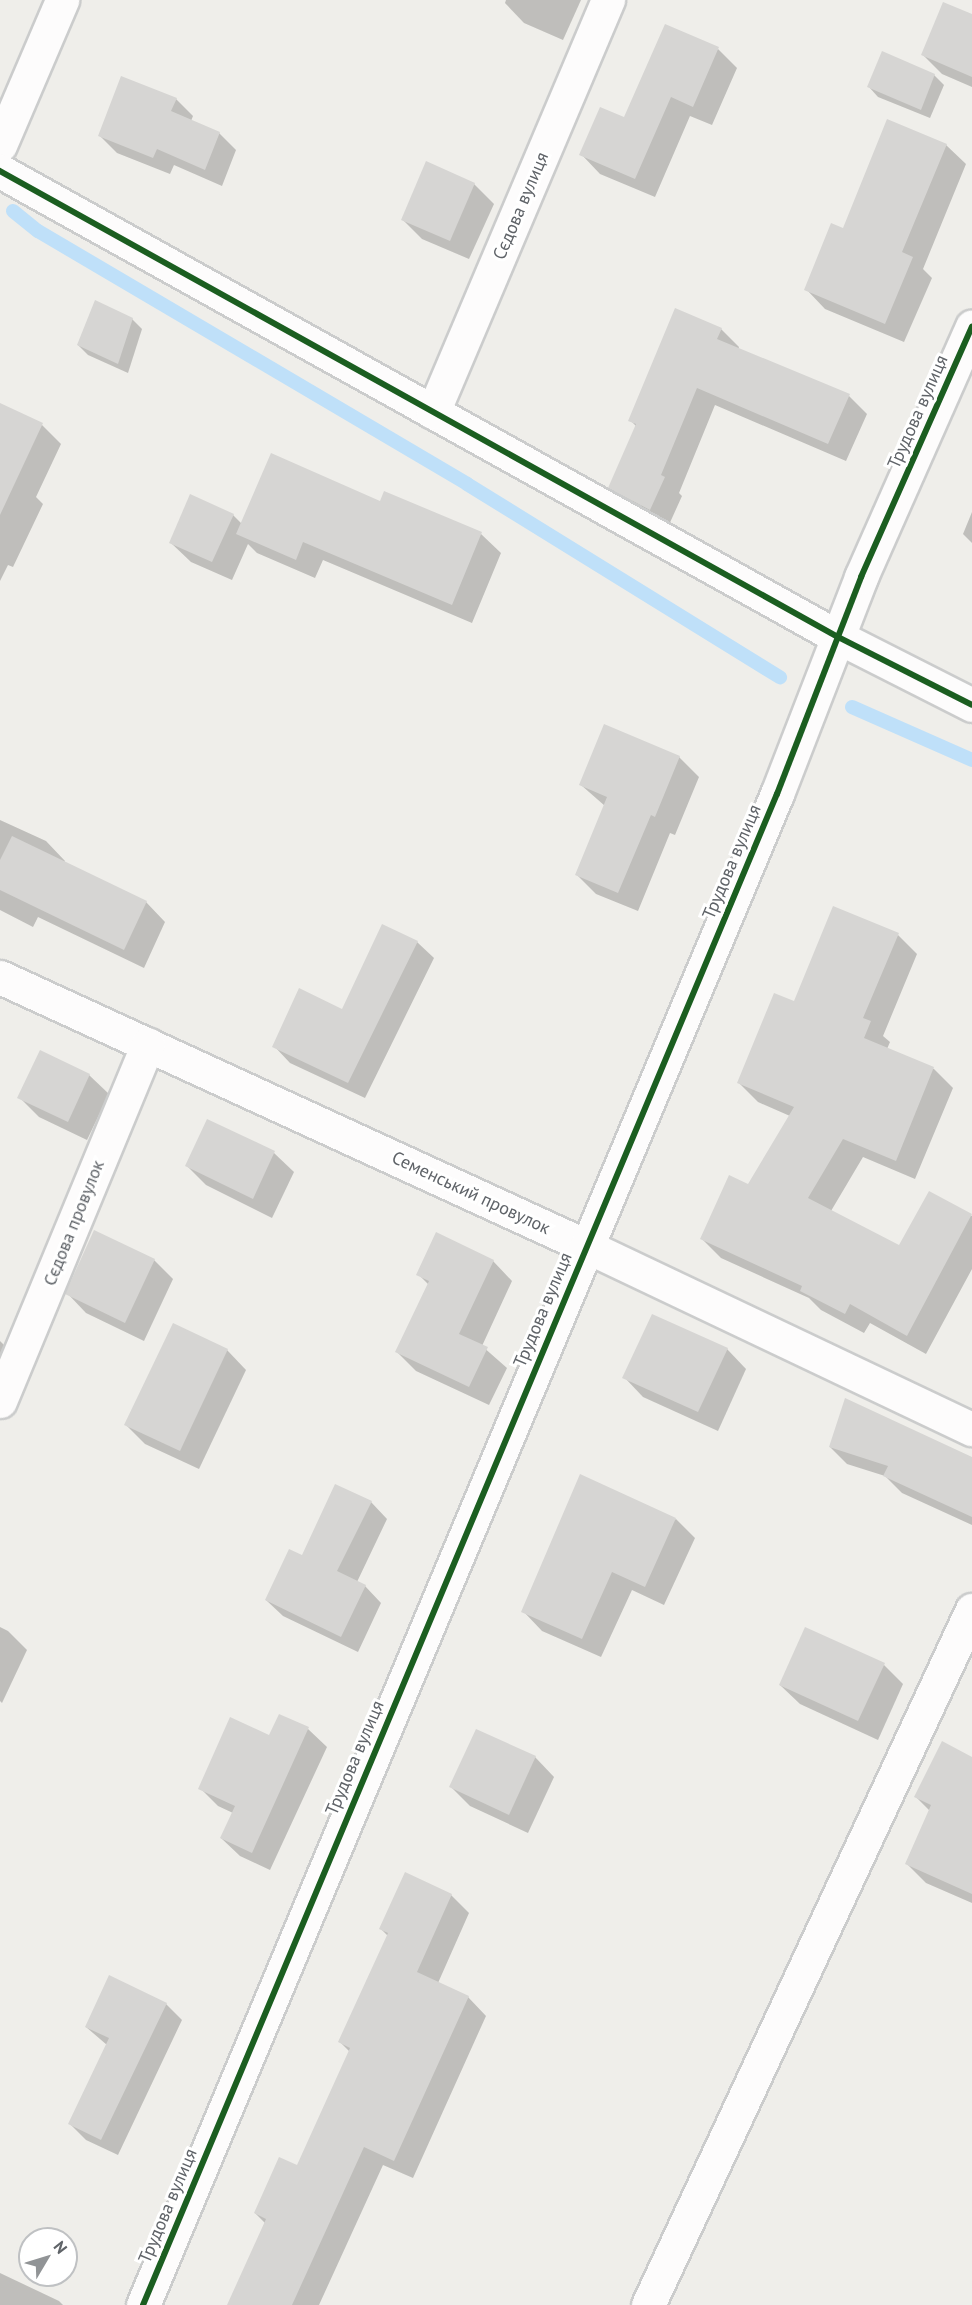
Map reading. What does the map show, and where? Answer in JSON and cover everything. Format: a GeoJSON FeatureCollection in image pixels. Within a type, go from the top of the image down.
{"type":"FeatureCollection","features":[{"type":"Feature","properties":{"kind":"street"},"geometry":{"type":"LineString","coordinates":[[0,145],[62,0]]}},
{"type":"Feature","properties":{"kind":"street","name":"Сєдова вулиця"},"geometry":{"type":"LineString","coordinates":[[433,412],[609,0]]}},
{"type":"Feature","properties":{"kind":"street"},"geometry":{"type":"LineString","coordinates":[[0,171],[838,637],[972,705]]}},
{"type":"Feature","properties":{"kind":"street","name":"Трудова вулиця"},"geometry":{"type":"LineString","coordinates":[[143,2305],[777,794],[838,637],[972,326]]}},
{"type":"Feature","properties":{"kind":"street","name":"Семенський провулок"},"geometry":{"type":"LineString","coordinates":[[0,977],[586,1246],[972,1429]]}},
{"type":"Feature","properties":{"kind":"street","name":"Сєдова провулок"},"geometry":{"type":"LineString","coordinates":[[0,1401],[148,1044]]}},
{"type":"Feature","properties":{"kind":"street"},"geometry":{"type":"LineString","coordinates":[[648,2305],[972,1610]]}},
{"type":"Feature","properties":{"kind":"building"},"geometry":{"type":"Polygon","coordinates":[[[943,2],[972,14],[972,77],[921,55],[943,2]]]}},
{"type":"Feature","properties":{"kind":"building"},"geometry":{"type":"Polygon","coordinates":[[[665,24],[719,47],[693,107],[671,97],[635,179],[579,155],[600,107],[624,117],[665,24]]]}},
{"type":"Feature","properties":{"kind":"building"},"geometry":{"type":"Polygon","coordinates":[[[882,51],[935,74],[921,110],[867,87],[882,51]]]}},
{"type":"Feature","properties":{"kind":"building"},"geometry":{"type":"Polygon","coordinates":[[[121,76],[177,98],[171,111],[220,132],[205,170],[157,149],[153,158],[98,136],[121,76]]]}},
{"type":"Feature","properties":{"kind":"building"},"geometry":{"type":"Polygon","coordinates":[[[887,119],[947,144],[902,252],[913,257],[885,324],[804,290],[831,223],[843,228],[887,119]]]}},
{"type":"Feature","properties":{"kind":"building"},"geometry":{"type":"Polygon","coordinates":[[[426,161],[475,183],[450,241],[401,220],[426,161]]]}},
{"type":"Feature","properties":{"kind":"building"},"geometry":{"type":"Polygon","coordinates":[[[95,300],[133,318],[118,364],[77,345],[95,300]]]}},
{"type":"Feature","properties":{"kind":"building"},"geometry":{"type":"Polygon","coordinates":[[[675,308],[722,328],[717,339],[850,394],[828,444],[697,388],[661,475],[665,477],[650,510],[608,488],[636,424],[628,421],[675,308]]]}},
{"type":"Feature","properties":{"kind":"building"},"geometry":{"type":"Polygon","coordinates":[[[0,403],[43,423],[0,515],[0,403]]]}},
{"type":"Feature","properties":{"kind":"building"},"geometry":{"type":"Polygon","coordinates":[[[271,453],[380,501],[384,491],[482,532],[452,605],[303,542],[296,560],[236,534],[271,453]]]}},
{"type":"Feature","properties":{"kind":"building"},"geometry":{"type":"Polygon","coordinates":[[[190,494],[234,514],[212,562],[169,543],[190,494]]]}},
{"type":"Feature","properties":{"kind":"building"},"geometry":{"type":"Polygon","coordinates":[[[604,724],[680,756],[655,817],[651,815],[618,893],[575,875],[607,797],[579,785],[604,724]]]}},
{"type":"Feature","properties":{"kind":"building"},"geometry":{"type":"Polygon","coordinates":[[[12,836],[147,901],[124,950],[0,890],[0,860],[12,836]]]}},
{"type":"Feature","properties":{"kind":"building"},"geometry":{"type":"Polygon","coordinates":[[[833,906],[899,933],[863,1018],[871,1021],[864,1038],[934,1067],[896,1161],[843,1139],[808,1198],[899,1245],[929,1191],[972,1214],[907,1336],[850,1304],[845,1314],[800,1291],[802,1286],[700,1239],[729,1175],[748,1184],[794,1107],[737,1083],[774,993],[794,1001],[833,906]]]}},
{"type":"Feature","properties":{"kind":"building"},"geometry":{"type":"Polygon","coordinates":[[[382,924],[418,941],[348,1083],[272,1047],[299,988],[342,1009],[382,924]]]}},
{"type":"Feature","properties":{"kind":"building"},"geometry":{"type":"Polygon","coordinates":[[[40,1050],[90,1074],[68,1122],[17,1098],[40,1050]]]}},
{"type":"Feature","properties":{"kind":"building"},"geometry":{"type":"Polygon","coordinates":[[[207,1119],[275,1151],[253,1199],[185,1166],[207,1119]]]}},
{"type":"Feature","properties":{"kind":"building"},"geometry":{"type":"Polygon","coordinates":[[[94,1230],[155,1259],[125,1323],[65,1294],[94,1230]]]}},
{"type":"Feature","properties":{"kind":"building"},"geometry":{"type":"Polygon","coordinates":[[[436,1232],[494,1260],[459,1334],[488,1347],[469,1387],[395,1352],[429,1281],[416,1275],[436,1232]]]}},
{"type":"Feature","properties":{"kind":"building"},"geometry":{"type":"Polygon","coordinates":[[[652,1314],[728,1348],[698,1412],[622,1378],[652,1314]]]}},
{"type":"Feature","properties":{"kind":"building"},"geometry":{"type":"Polygon","coordinates":[[[173,1323],[228,1349],[180,1451],[124,1425],[173,1323]]]}},
{"type":"Feature","properties":{"kind":"building"},"geometry":{"type":"Polygon","coordinates":[[[845,1398],[972,1457],[972,1517],[883,1476],[888,1466],[829,1447],[845,1398]]]}},
{"type":"Feature","properties":{"kind":"building"},"geometry":{"type":"Polygon","coordinates":[[[580,1474],[676,1518],[645,1587],[612,1572],[582,1639],[521,1612],[580,1474]]]}},
{"type":"Feature","properties":{"kind":"building"},"geometry":{"type":"Polygon","coordinates":[[[335,1484],[372,1501],[337,1571],[366,1585],[341,1637],[265,1600],[289,1549],[302,1555],[335,1484]]]}},
{"type":"Feature","properties":{"kind":"building"},"geometry":{"type":"Polygon","coordinates":[[[805,1627],[885,1663],[858,1721],[779,1685],[805,1627]]]}},
{"type":"Feature","properties":{"kind":"building"},"geometry":{"type":"Polygon","coordinates":[[[279,1714],[309,1727],[252,1853],[220,1838],[235,1806],[198,1789],[230,1717],[269,1735],[279,1714]]]}},
{"type":"Feature","properties":{"kind":"building"},"geometry":{"type":"Polygon","coordinates":[[[476,1729],[536,1756],[509,1815],[449,1787],[476,1729]]]}},
{"type":"Feature","properties":{"kind":"building"},"geometry":{"type":"Polygon","coordinates":[[[942,1741],[972,1757],[972,1894],[905,1864],[931,1805],[914,1797],[942,1741]]]}},
{"type":"Feature","properties":{"kind":"building"},"geometry":{"type":"Polygon","coordinates":[[[405,1872],[452,1894],[417,1972],[469,1996],[394,2161],[364,2147],[292,2305],[227,2305],[266,2219],[254,2213],[279,2157],[297,2165],[350,2048],[338,2042],[388,1933],[379,1929],[405,1872]]]}},
{"type":"Feature","properties":{"kind":"building"},"geometry":{"type":"Polygon","coordinates":[[[109,1975],[167,2003],[101,2140],[68,2124],[109,2038],[85,2027],[109,1975]]]}},
{"type":"Feature","properties":{"kind":"waterway"},"geometry":{"type":"LineString","coordinates":[[13,211],[38,231],[467,484],[780,677]]}},
{"type":"Feature","properties":{"kind":"waterway"},"geometry":{"type":"LineString","coordinates":[[852,707],[972,760]]}},
{"type":"Feature","properties":{"kind":"cycle path"},"geometry":{"type":"LineString","coordinates":[[0,171],[838,637],[972,705]]}},
{"type":"Feature","properties":{"kind":"cycle path"},"geometry":{"type":"LineString","coordinates":[[143,2305],[777,794],[861,577],[972,326]]}}]}
